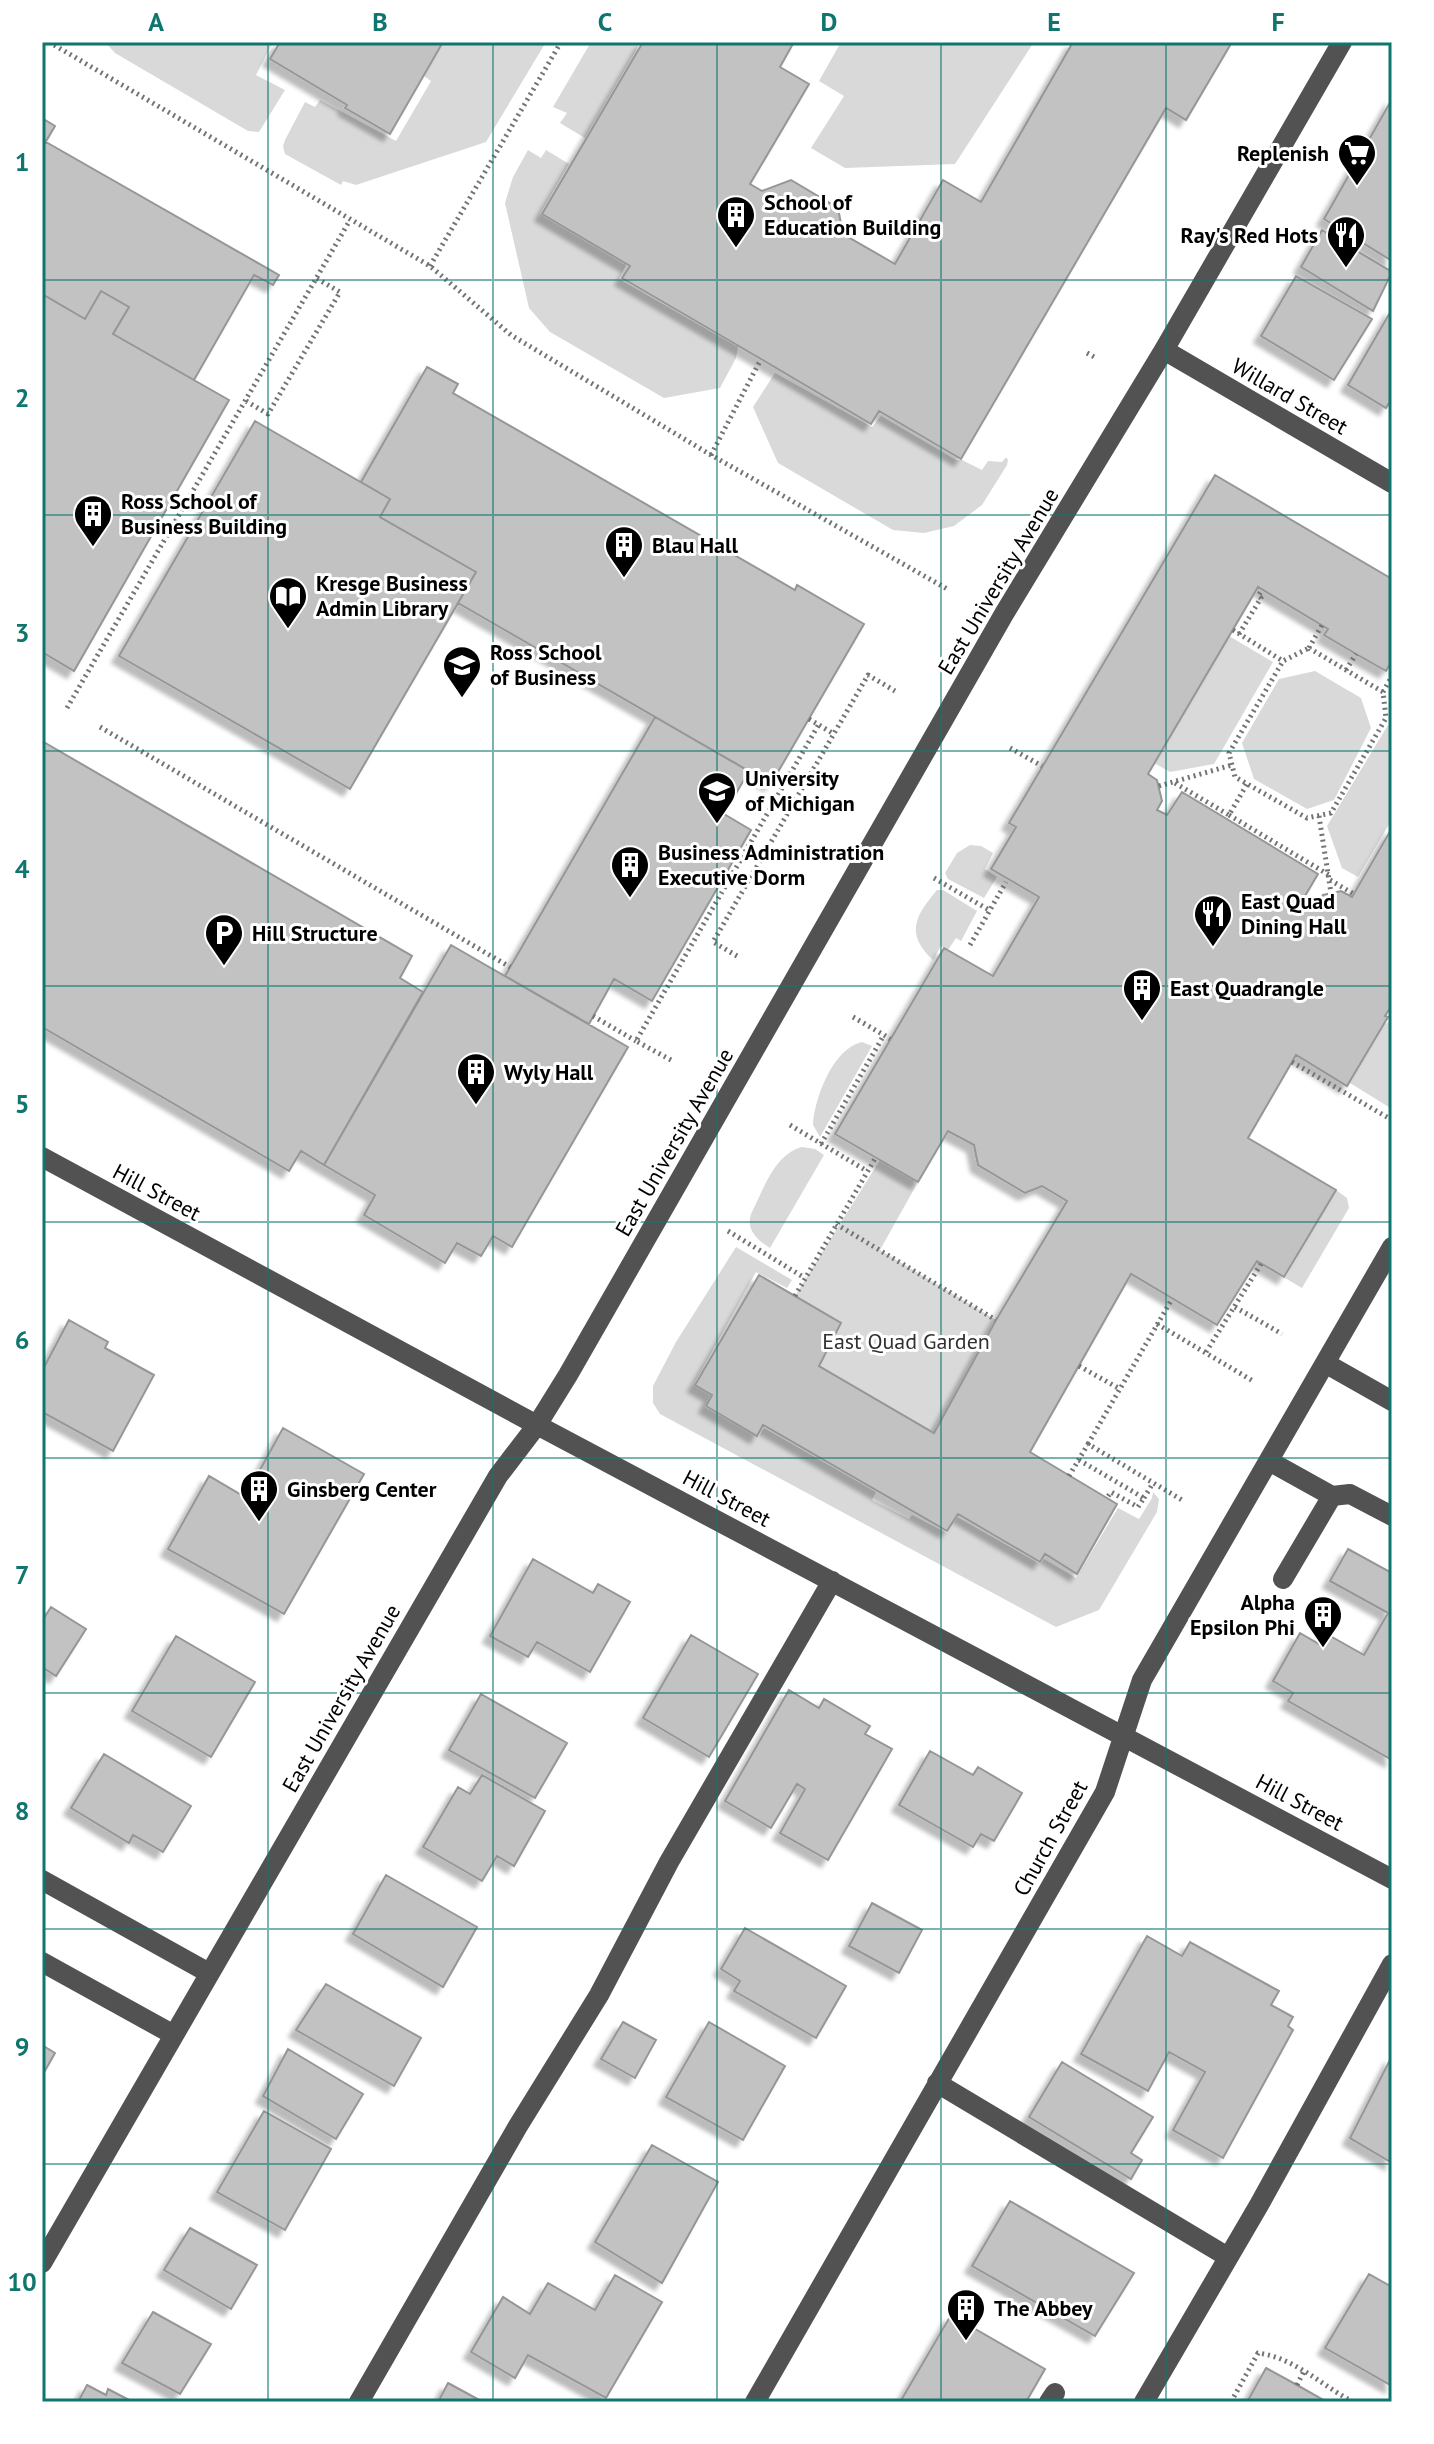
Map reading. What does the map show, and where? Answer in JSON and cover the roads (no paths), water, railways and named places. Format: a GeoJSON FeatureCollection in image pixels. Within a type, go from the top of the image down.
{"type":"FeatureCollection","features":[{"type":"Feature","properties":{"kind":"street","name":"East University Avenue"},"geometry":{"type":"LineString","coordinates":[[42,2263],[498,1476],[537,1425],[584,1347],[1004,614],[1164,350],[1342,42]]}},
{"type":"Feature","properties":{"kind":"street","name":"Willard Street"},"geometry":{"type":"LineString","coordinates":[[1164,350],[1392,483]]}},
{"type":"Feature","properties":{"kind":"street","name":"Hill Street"},"geometry":{"type":"LineString","coordinates":[[42,1157],[537,1425],[1392,1879]]}},
{"type":"Feature","properties":{"kind":"street","name":"Church Street"},"geometry":{"type":"LineString","coordinates":[[755,2402],[1105,1792],[1142,1680],[1392,1247]]}},
{"type":"Feature","properties":{"kind":"street"},"geometry":{"type":"LineString","coordinates":[[1325,1363],[1392,1401]]}},
{"type":"Feature","properties":{"kind":"street"},"geometry":{"type":"LineString","coordinates":[[1269,1461],[1332,1496],[1350,1494],[1392,1516]]}},
{"type":"Feature","properties":{"kind":"street"},"geometry":{"type":"LineString","coordinates":[[1283,1579],[1332,1496]]}},
{"type":"Feature","properties":{"kind":"street"},"geometry":{"type":"LineString","coordinates":[[359,2402],[518,2126],[599,1995],[669,1862],[832,1581]]}},
{"type":"Feature","properties":{"kind":"street"},"geometry":{"type":"LineString","coordinates":[[42,1880],[209,1973]]}},
{"type":"Feature","properties":{"kind":"street"},"geometry":{"type":"LineString","coordinates":[[42,1962],[174,2035]]}},
{"type":"Feature","properties":{"kind":"street"},"geometry":{"type":"LineString","coordinates":[[1144,2402],[1392,1964]]}},
{"type":"Feature","properties":{"kind":"street"},"geometry":{"type":"LineString","coordinates":[[937,2083],[1228,2257]]}},
{"type":"Feature","properties":{"kind":"place","name":"Replenish"},"geometry":{"type":"Point","coordinates":[1357,187]}},
{"type":"Feature","properties":{"kind":"place","name":"School of Education Building"},"geometry":{"type":"Point","coordinates":[736,249]}},
{"type":"Feature","properties":{"kind":"place","name":"Ray's Red Hots"},"geometry":{"type":"Point","coordinates":[1346,269]}},
{"type":"Feature","properties":{"kind":"place","name":"Ross School of Business Building"},"geometry":{"type":"Point","coordinates":[93,548]}},
{"type":"Feature","properties":{"kind":"place","name":"Blau Hall"},"geometry":{"type":"Point","coordinates":[624,579]}},
{"type":"Feature","properties":{"kind":"place","name":"Kresge Business Admin Library"},"geometry":{"type":"Point","coordinates":[288,630]}},
{"type":"Feature","properties":{"kind":"place","name":"Ross School of Business"},"geometry":{"type":"Point","coordinates":[462,699]}},
{"type":"Feature","properties":{"kind":"place","name":"University of Michigan"},"geometry":{"type":"Point","coordinates":[717,825]}},
{"type":"Feature","properties":{"kind":"place","name":"Business Administration Executive Dorm"},"geometry":{"type":"Point","coordinates":[630,899]}},
{"type":"Feature","properties":{"kind":"place","name":"East Quad Dining Hall"},"geometry":{"type":"Point","coordinates":[1213,948]}},
{"type":"Feature","properties":{"kind":"place","name":"Hill Structure"},"geometry":{"type":"Point","coordinates":[224,967]}},
{"type":"Feature","properties":{"kind":"place","name":"East Quadrangle"},"geometry":{"type":"Point","coordinates":[1142,1022]}},
{"type":"Feature","properties":{"kind":"place","name":"Wyly Hall"},"geometry":{"type":"Point","coordinates":[476,1106]}},
{"type":"Feature","properties":{"kind":"place","name":"Ginsberg Center"},"geometry":{"type":"Point","coordinates":[259,1523]}},
{"type":"Feature","properties":{"kind":"place","name":"Alpha Epsilon Phi"},"geometry":{"type":"Point","coordinates":[1323,1649]}},
{"type":"Feature","properties":{"kind":"place","name":"The Abbey"},"geometry":{"type":"Point","coordinates":[966,2342]}},
{"type":"Feature","properties":{"kind":"park label","name":"East Quad Garden"},"geometry":{"type":"Point","coordinates":[906,1341]}}]}
